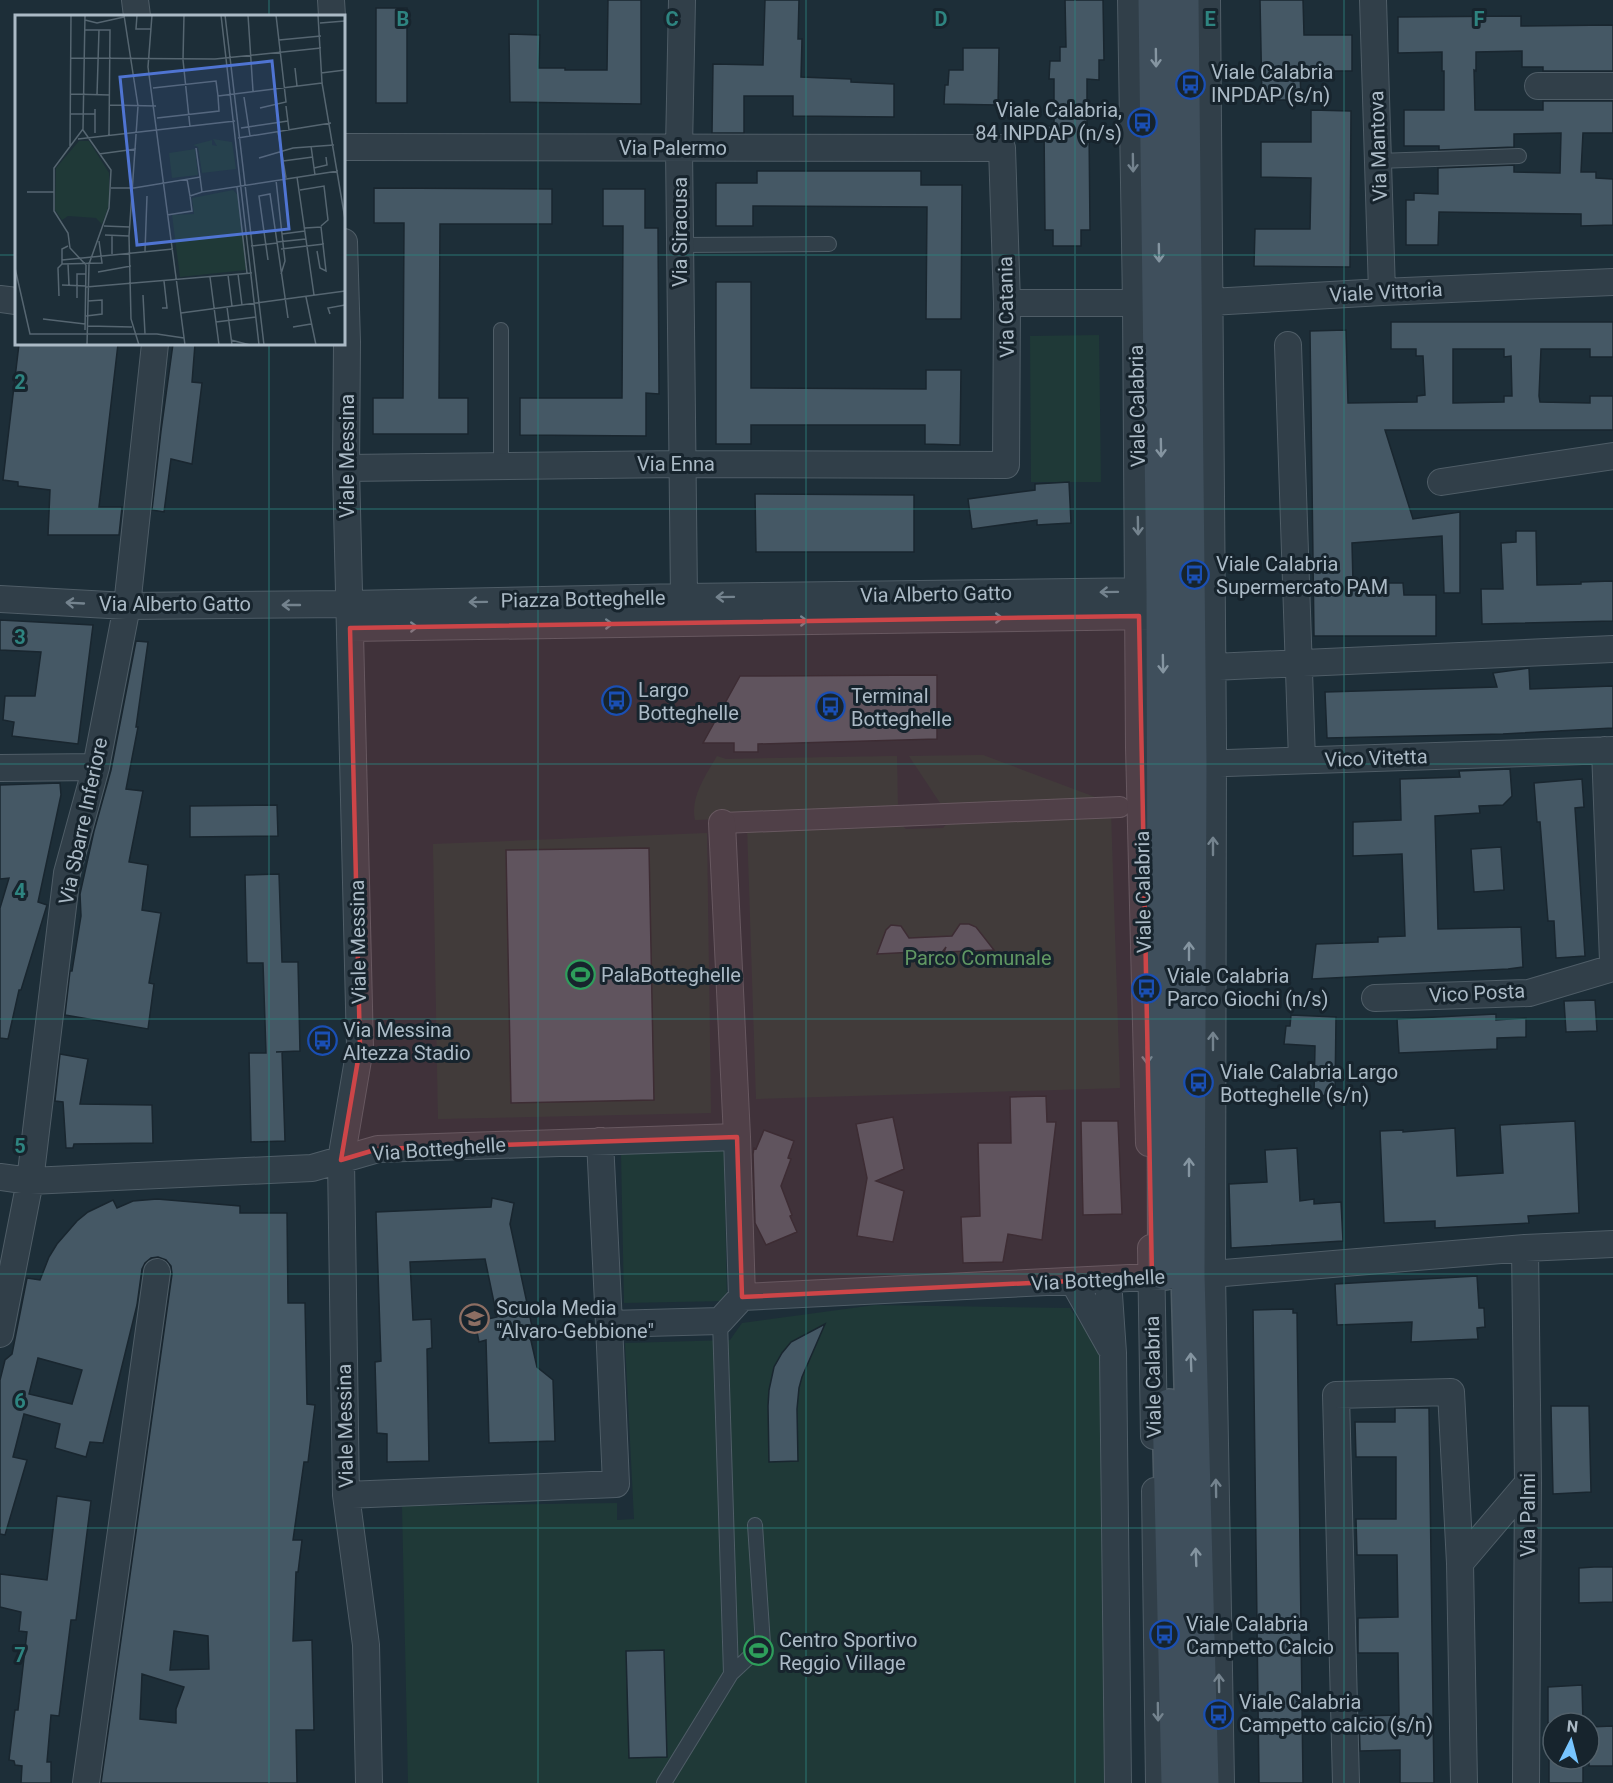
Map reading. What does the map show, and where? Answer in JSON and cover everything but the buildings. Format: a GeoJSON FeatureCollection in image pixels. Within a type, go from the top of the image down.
{"type":"FeatureCollection","features":[{"type":"Feature","properties":{"kind":"main road","name":"Viale Calabria"},"geometry":{"type":"LineString","coordinates":[[1155,0],[1172,303]]}},
{"type":"Feature","properties":{"kind":"main road","name":"Viale Calabria"},"geometry":{"type":"LineString","coordinates":[[1178,1783],[1180,1276],[1177,764],[1158,601],[1172,303],[1182,0]]}},
{"type":"Feature","properties":{"kind":"main road","name":"Viale Calabria"},"geometry":{"type":"LineString","coordinates":[[1180,1276],[1202,1783]]}},
{"type":"Feature","properties":{"kind":"street"},"geometry":{"type":"LineString","coordinates":[[135,0],[137,15]]}},
{"type":"Feature","properties":{"kind":"street"},"geometry":{"type":"LineString","coordinates":[[331,0],[332,15]]}},
{"type":"Feature","properties":{"kind":"street","name":"Via Siracusa"},"geometry":{"type":"LineString","coordinates":[[681,464],[679,148],[682,0]]}},
{"type":"Feature","properties":{"kind":"street","name":"Viale Calabria"},"geometry":{"type":"LineString","coordinates":[[1131,0],[1172,303],[1213,667],[1177,764]]}},
{"type":"Feature","properties":{"kind":"street","name":"Viale Calabria"},"geometry":{"type":"LineString","coordinates":[[1159,1783],[1180,1276],[1177,764],[1158,601],[1172,303],[1207,0]]}},
{"type":"Feature","properties":{"kind":"street","name":"Via Mantova"},"geometry":{"type":"LineString","coordinates":[[1374,0],[1382,292]]}},
{"type":"Feature","properties":{"kind":"street"},"geometry":{"type":"LineString","coordinates":[[1538,86],[1613,86]]}},
{"type":"Feature","properties":{"kind":"street","name":"Via Palermo"},"geometry":{"type":"LineString","coordinates":[[345,147],[1002,148]]}},
{"type":"Feature","properties":{"kind":"street","name":"Via Catania"},"geometry":{"type":"LineString","coordinates":[[1002,148],[1007,303],[1006,465]]}},
{"type":"Feature","properties":{"kind":"street","name":"Viale Vittoria"},"geometry":{"type":"LineString","coordinates":[[1007,303],[1172,303],[1613,282]]}},
{"type":"Feature","properties":{"kind":"street"},"geometry":{"type":"LineString","coordinates":[[0,299],[15,301]]}},
{"type":"Feature","properties":{"kind":"street","name":"Viale Messina"},"geometry":{"type":"LineString","coordinates":[[345,342],[360,1048],[341,1160],[346,1495],[366,1645],[369,1783]]}},
{"type":"Feature","properties":{"kind":"street","name":"Via Sbarre Inferiore"},"geometry":{"type":"LineString","coordinates":[[0,1334],[30,1181],[67,873],[96,767],[127,606],[155,345]]}},
{"type":"Feature","properties":{"kind":"street"},"geometry":{"type":"LineString","coordinates":[[1288,345],[1302,760]]}},
{"type":"Feature","properties":{"kind":"street"},"geometry":{"type":"LineString","coordinates":[[1441,482],[1613,456]]}},
{"type":"Feature","properties":{"kind":"street","name":"Via Enna"},"geometry":{"type":"LineString","coordinates":[[346,468],[681,464],[1006,465]]}},
{"type":"Feature","properties":{"kind":"street","name":"Piazza Botteghelle"},"geometry":{"type":"LineString","coordinates":[[350,616],[684,597],[681,464]]}},
{"type":"Feature","properties":{"kind":"street","name":"Via Alberto Gatto"},"geometry":{"type":"LineString","coordinates":[[684,597],[1158,601]]}},
{"type":"Feature","properties":{"kind":"street","name":"Via Alberto Gatto"},"geometry":{"type":"LineString","coordinates":[[0,599],[350,616]]}},
{"type":"Feature","properties":{"kind":"street"},"geometry":{"type":"LineString","coordinates":[[350,616],[1158,601]]}},
{"type":"Feature","properties":{"kind":"street"},"geometry":{"type":"LineString","coordinates":[[1213,667],[1613,649]]}},
{"type":"Feature","properties":{"kind":"street"},"geometry":{"type":"LineString","coordinates":[[1609,750],[1613,961]]}},
{"type":"Feature","properties":{"kind":"street","name":"Vico Vitetta"},"geometry":{"type":"LineString","coordinates":[[1177,764],[1609,750]]}},
{"type":"Feature","properties":{"kind":"street"},"geometry":{"type":"LineString","coordinates":[[0,768],[96,767]]}},
{"type":"Feature","properties":{"kind":"street"},"geometry":{"type":"LineString","coordinates":[[609,1324],[720,1321],[742,1297],[722,824],[1120,807]]}},
{"type":"Feature","properties":{"kind":"street","name":"Vico Posta"},"geometry":{"type":"LineString","coordinates":[[1375,998],[1529,993],[1613,968]]}},
{"type":"Feature","properties":{"kind":"street","name":"Via Botteghelle"},"geometry":{"type":"LineString","coordinates":[[0,1177],[30,1181],[312,1168],[378,1149],[737,1137]]}},
{"type":"Feature","properties":{"kind":"street"},"geometry":{"type":"LineString","coordinates":[[346,1495],[616,1484],[600,1142]]}},
{"type":"Feature","properties":{"kind":"street","name":"Via Botteghelle"},"geometry":{"type":"LineString","coordinates":[[742,1297],[1180,1276],[1525,1248],[1613,1244]]}},
{"type":"Feature","properties":{"kind":"street","name":"Via Palmi"},"geometry":{"type":"LineString","coordinates":[[1525,1248],[1528,1483],[1526,1783]]}},
{"type":"Feature","properties":{"kind":"street"},"geometry":{"type":"LineString","coordinates":[[86,1783],[157,1272]]}},
{"type":"Feature","properties":{"kind":"street","name":"Viale Calabria"},"geometry":{"type":"LineString","coordinates":[[1180,1276],[1221,1783]]}},
{"type":"Feature","properties":{"kind":"street"},"geometry":{"type":"LineString","coordinates":[[1108,1280],[1113,1353],[1118,1783]]}},
{"type":"Feature","properties":{"kind":"street"},"geometry":{"type":"LineString","coordinates":[[1072,1281],[1113,1353]]}},
{"type":"Feature","properties":{"kind":"street"},"geometry":{"type":"LineString","coordinates":[[1347,1783],[1336,1395],[1451,1392],[1460,1563],[1464,1783]]}},
{"type":"Feature","properties":{"kind":"street"},"geometry":{"type":"LineString","coordinates":[[1460,1563],[1528,1483]]}},
{"type":"Feature","properties":{"kind":"lane"},"geometry":{"type":"LineString","coordinates":[[1378,161],[1519,156]]}},
{"type":"Feature","properties":{"kind":"lane"},"geometry":{"type":"LineString","coordinates":[[680,245],[829,244]]}},
{"type":"Feature","properties":{"kind":"lane"},"geometry":{"type":"LineString","coordinates":[[501,330],[501,466]]}},
{"type":"Feature","properties":{"kind":"lane"},"geometry":{"type":"LineString","coordinates":[[720,1321],[732,1674]]}},
{"type":"Feature","properties":{"kind":"lane"},"geometry":{"type":"LineString","coordinates":[[664,1783],[732,1674],[763,1644],[755,1526]]}},
{"type":"Feature","properties":{"kind":"highlighted area"},"geometry":{"type":"Polygon","coordinates":[[[1139,616],[1152,1277],[742,1297],[737,1137],[378,1149],[341,1160],[360,1048],[350,628],[1139,616]]]}},
{"type":"Feature","properties":{"kind":"green space"},"geometry":{"type":"Polygon","coordinates":[[[1099,335],[1101,482],[1031,482],[1030,336],[1099,335]]]}},
{"type":"Feature","properties":{"kind":"green space"},"geometry":{"type":"Polygon","coordinates":[[[983,755],[1111,803],[944,809],[909,756],[983,755]]]}},
{"type":"Feature","properties":{"kind":"green space"},"geometry":{"type":"Polygon","coordinates":[[[717,756],[726,759],[897,756],[898,811],[695,820],[697,795],[717,756]]]}},
{"type":"Feature","properties":{"kind":"green space","name":"Parco Comunale"},"geometry":{"type":"Polygon","coordinates":[[[1111,812],[1120,1088],[756,1099],[747,825],[895,820],[906,829],[943,828],[954,816],[1111,812]]]}},
{"type":"Feature","properties":{"kind":"green space","name":"PalaBotteghelle"},"geometry":{"type":"Polygon","coordinates":[[[707,833],[711,1113],[438,1119],[433,844],[707,833]]]}},
{"type":"Feature","properties":{"kind":"green space"},"geometry":{"type":"Polygon","coordinates":[[[724,1151],[727,1301],[624,1303],[621,1153],[724,1151]]]}},
{"type":"Feature","properties":{"kind":"green space","name":"Centro Sportivo Reggio Village"},"geometry":{"type":"Polygon","coordinates":[[[875,1305],[1070,1308],[1109,1364],[1112,1783],[408,1783],[402,1506],[617,1503],[617,1520],[634,1519],[625,1343],[730,1340],[742,1323],[875,1305]]]}},
{"type":"Feature","properties":{"kind":"place","name":"Viale Calabria INPDAP (s/n)"},"geometry":{"type":"Point","coordinates":[1190,84]}},
{"type":"Feature","properties":{"kind":"place","name":"Viale Calabria, 84 INPDAP (n/s)"},"geometry":{"type":"Point","coordinates":[1143,122]}},
{"type":"Feature","properties":{"kind":"place","name":"Viale Calabria Supermercato PAM"},"geometry":{"type":"Point","coordinates":[1195,575]}},
{"type":"Feature","properties":{"kind":"place","name":"Largo Botteghelle"},"geometry":{"type":"Point","coordinates":[617,701]}},
{"type":"Feature","properties":{"kind":"place","name":"Terminal Botteghelle"},"geometry":{"type":"Point","coordinates":[830,707]}},
{"type":"Feature","properties":{"kind":"place","name":"PalaBotteghelle"},"geometry":{"type":"Point","coordinates":[580,975]}},
{"type":"Feature","properties":{"kind":"place","name":"Viale Calabria Parco Giochi (n/s)"},"geometry":{"type":"Point","coordinates":[1146,988]}},
{"type":"Feature","properties":{"kind":"place","name":"Via Messina Altezza Stadio"},"geometry":{"type":"Point","coordinates":[322,1041]}},
{"type":"Feature","properties":{"kind":"place","name":"Viale Calabria Largo Botteghelle (s/n)"},"geometry":{"type":"Point","coordinates":[1199,1083]}},
{"type":"Feature","properties":{"kind":"place","name":"Scuola Media \"Alvaro-Gebbione\""},"geometry":{"type":"Point","coordinates":[475,1319]}},
{"type":"Feature","properties":{"kind":"place","name":"Viale Calabria Campetto Calcio"},"geometry":{"type":"Point","coordinates":[1165,1635]}},
{"type":"Feature","properties":{"kind":"place","name":"Centro Sportivo Reggio Village"},"geometry":{"type":"Point","coordinates":[758,1651]}},
{"type":"Feature","properties":{"kind":"place","name":"Viale Calabria Campetto calcio (s/n)"},"geometry":{"type":"Point","coordinates":[1218,1714]}}]}
